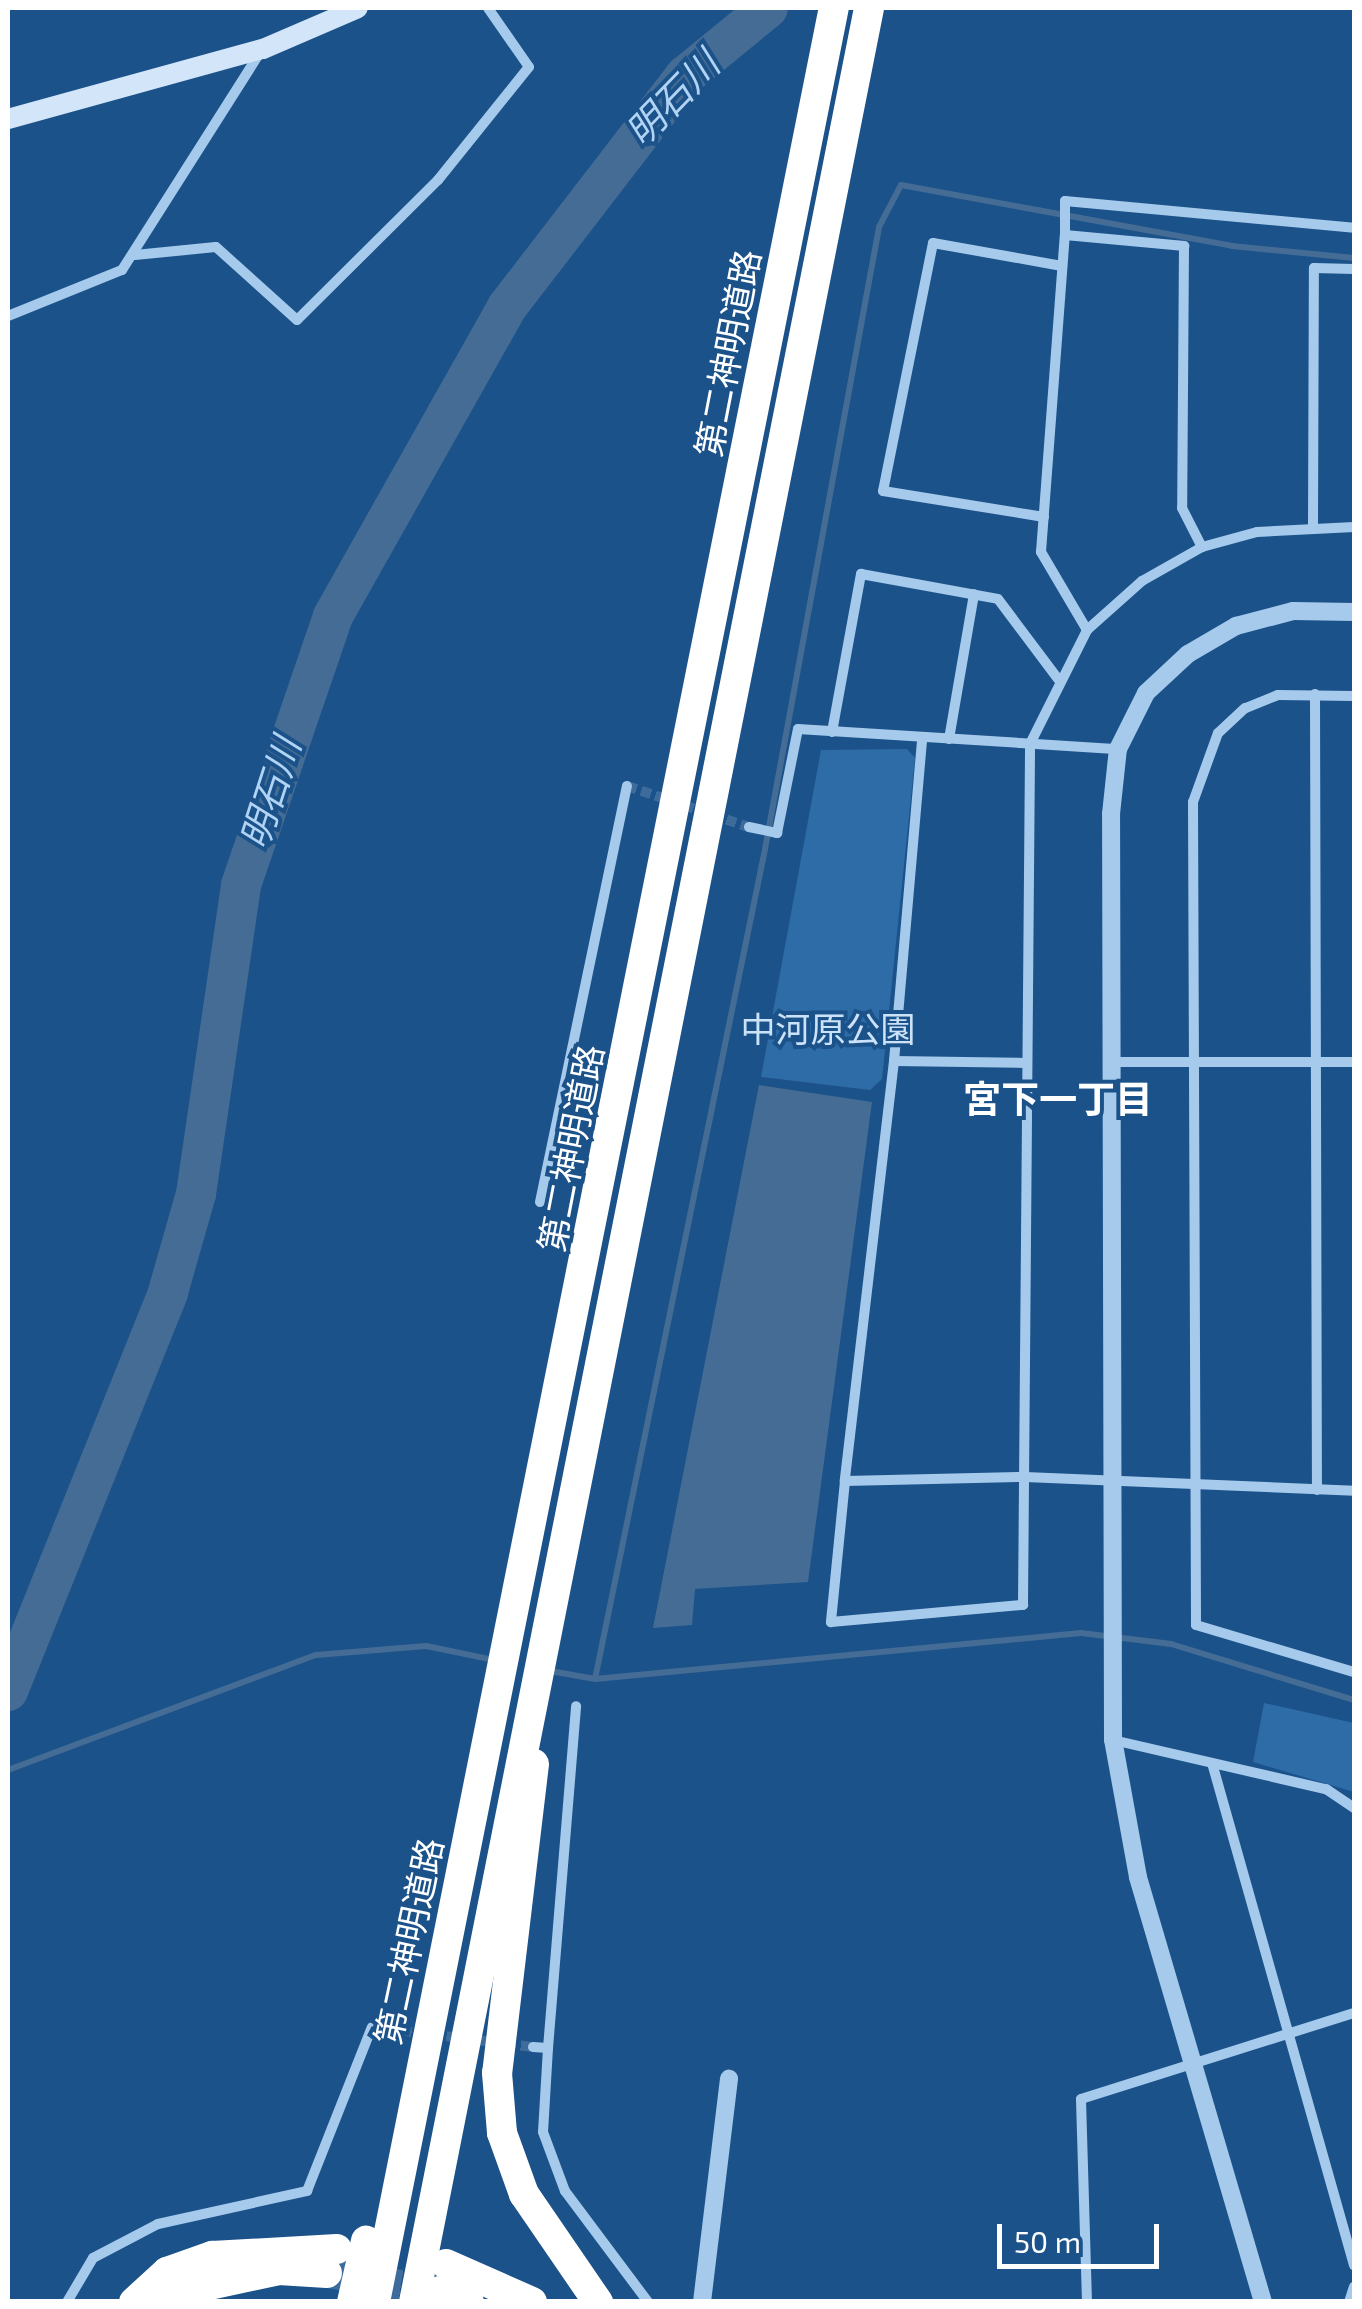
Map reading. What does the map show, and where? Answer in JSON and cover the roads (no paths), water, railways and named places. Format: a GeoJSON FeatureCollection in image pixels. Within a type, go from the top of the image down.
{"type":"FeatureCollection","features":[{"type":"Feature","properties":{"kind":"highway","name":"第二神明道路"},"geometry":{"type":"LineString","coordinates":[[374,2302],[531,1535],[834,8]]}},
{"type":"Feature","properties":{"kind":"highway","name":"第二神明道路"},"geometry":{"type":"LineString","coordinates":[[442,2289],[552,1588],[869,8]]}},
{"type":"Feature","properties":{"kind":"highway"},"geometry":{"type":"LineString","coordinates":[[529,1736],[499,2055],[502,2133],[524,2194],[598,2302]]}},
{"type":"Feature","properties":{"kind":"highway"},"geometry":{"type":"LineString","coordinates":[[352,2302],[370,2223],[402,2160]]}},
{"type":"Feature","properties":{"kind":"highway"},"geometry":{"type":"LineString","coordinates":[[134,2302],[167,2272],[212,2256],[332,2261],[231,2279],[174,2302]]}},
{"type":"Feature","properties":{"kind":"highway"},"geometry":{"type":"LineString","coordinates":[[442,2289],[532,2302]]}},
{"type":"Feature","properties":{"kind":"main road"},"geometry":{"type":"LineString","coordinates":[[8,119],[262,48],[358,8]]}},
{"type":"Feature","properties":{"kind":"street"},"geometry":{"type":"LineString","coordinates":[[135,254],[216,247],[296,320],[438,180],[529,67],[488,8]]}},
{"type":"Feature","properties":{"kind":"street"},"geometry":{"type":"LineString","coordinates":[[8,316],[122,270],[262,48]]}},
{"type":"Feature","properties":{"kind":"street"},"geometry":{"type":"LineString","coordinates":[[1087,630],[1041,552],[1065,201],[1354,228]]}},
{"type":"Feature","properties":{"kind":"street"},"geometry":{"type":"LineString","coordinates":[[1065,235],[1184,246],[1182,508],[1202,547]]}},
{"type":"Feature","properties":{"kind":"street"},"geometry":{"type":"LineString","coordinates":[[1044,517],[883,491],[933,243],[1062,266]]}},
{"type":"Feature","properties":{"kind":"street"},"geometry":{"type":"LineString","coordinates":[[1313,524],[1314,268],[1354,269]]}},
{"type":"Feature","properties":{"kind":"street"},"geometry":{"type":"LineString","coordinates":[[922,739],[894,1061],[831,1622],[1023,1605],[1030,744],[1058,679],[1087,630],[1142,581],[1202,547],[1313,524],[1354,526]]}},
{"type":"Feature","properties":{"kind":"street"},"geometry":{"type":"LineString","coordinates":[[832,732],[861,574],[998,599],[1058,679]]}},
{"type":"Feature","properties":{"kind":"street"},"geometry":{"type":"LineString","coordinates":[[948,739],[974,594]]}},
{"type":"Feature","properties":{"kind":"street"},"geometry":{"type":"LineString","coordinates":[[1263,2302],[1138,1877],[1113,1740],[1108,1062],[1118,749],[1146,693],[1204,644],[1294,611],[1354,612]]}},
{"type":"Feature","properties":{"kind":"street"},"geometry":{"type":"LineString","coordinates":[[1354,696],[1316,694],[1245,708],[1203,762],[1193,802],[1196,1625],[1354,1672]]}},
{"type":"Feature","properties":{"kind":"street"},"geometry":{"type":"LineString","coordinates":[[1316,694],[1317,1490]]}},
{"type":"Feature","properties":{"kind":"street"},"geometry":{"type":"LineString","coordinates":[[750,828],[777,833],[798,729],[1118,749]]}},
{"type":"Feature","properties":{"kind":"street"},"geometry":{"type":"LineString","coordinates":[[540,1202],[627,786]]}},
{"type":"Feature","properties":{"kind":"street"},"geometry":{"type":"LineString","coordinates":[[894,1061],[1027,1063]]}},
{"type":"Feature","properties":{"kind":"street"},"geometry":{"type":"LineString","coordinates":[[1108,1062],[1354,1062]]}},
{"type":"Feature","properties":{"kind":"street"},"geometry":{"type":"LineString","coordinates":[[845,1481],[1025,1477],[1354,1491]]}},
{"type":"Feature","properties":{"kind":"street"},"geometry":{"type":"LineString","coordinates":[[576,1706],[543,2132],[565,2192],[648,2302]]}},
{"type":"Feature","properties":{"kind":"street"},"geometry":{"type":"LineString","coordinates":[[1113,1740],[1326,1789],[1354,1808]]}},
{"type":"Feature","properties":{"kind":"street"},"geometry":{"type":"LineString","coordinates":[[1212,1763],[1354,2266]]}},
{"type":"Feature","properties":{"kind":"street"},"geometry":{"type":"LineString","coordinates":[[1087,2302],[1081,2099],[1354,2013]]}},
{"type":"Feature","properties":{"kind":"street"},"geometry":{"type":"LineString","coordinates":[[66,2302],[94,2258],[158,2224],[307,2191],[372,2028]]}},
{"type":"Feature","properties":{"kind":"street"},"geometry":{"type":"LineString","coordinates":[[532,2047],[548,2048]]}},
{"type":"Feature","properties":{"kind":"street"},"geometry":{"type":"LineString","coordinates":[[702,2302],[729,2079]]}},
{"type":"Feature","properties":{"kind":"street"},"geometry":{"type":"LineString","coordinates":[[1349,2302],[1354,2288]]}},
{"type":"Feature","properties":{"kind":"waterway","name":"明石川"},"geometry":{"type":"LineString","coordinates":[[8,1691],[168,1292],[196,1194],[241,885],[333,616],[507,307],[685,76],[768,8]]}},
{"type":"Feature","properties":{"kind":"waterway"},"geometry":{"type":"LineString","coordinates":[[595,1679],[765,849],[879,227],[901,185],[1232,246],[1354,258]]}},
{"type":"Feature","properties":{"kind":"waterway"},"geometry":{"type":"LineString","coordinates":[[550,1671],[595,1679],[1081,1633],[1171,1644],[1354,1700]]}},
{"type":"Feature","properties":{"kind":"waterway"},"geometry":{"type":"LineString","coordinates":[[8,1770],[316,1655],[426,1646],[494,1660]]}},
{"type":"Feature","properties":{"kind":"tunnel"},"geometry":{"type":"LineString","coordinates":[[627,786],[749,827]]}},
{"type":"Feature","properties":{"kind":"tunnel"},"geometry":{"type":"LineString","coordinates":[[372,2027],[533,2047]]}},
{"type":"Feature","properties":{"kind":"tunnel"},"geometry":{"type":"LineString","coordinates":[[327,2273],[440,2291]]}},
{"type":"Feature","properties":{"kind":"district","name":"宮下一丁目"},"geometry":{"type":"Point","coordinates":[1058,1099]}},
{"type":"Feature","properties":{"kind":"park label","name":"中河原公園"},"geometry":{"type":"Point","coordinates":[828,1028]}}]}
